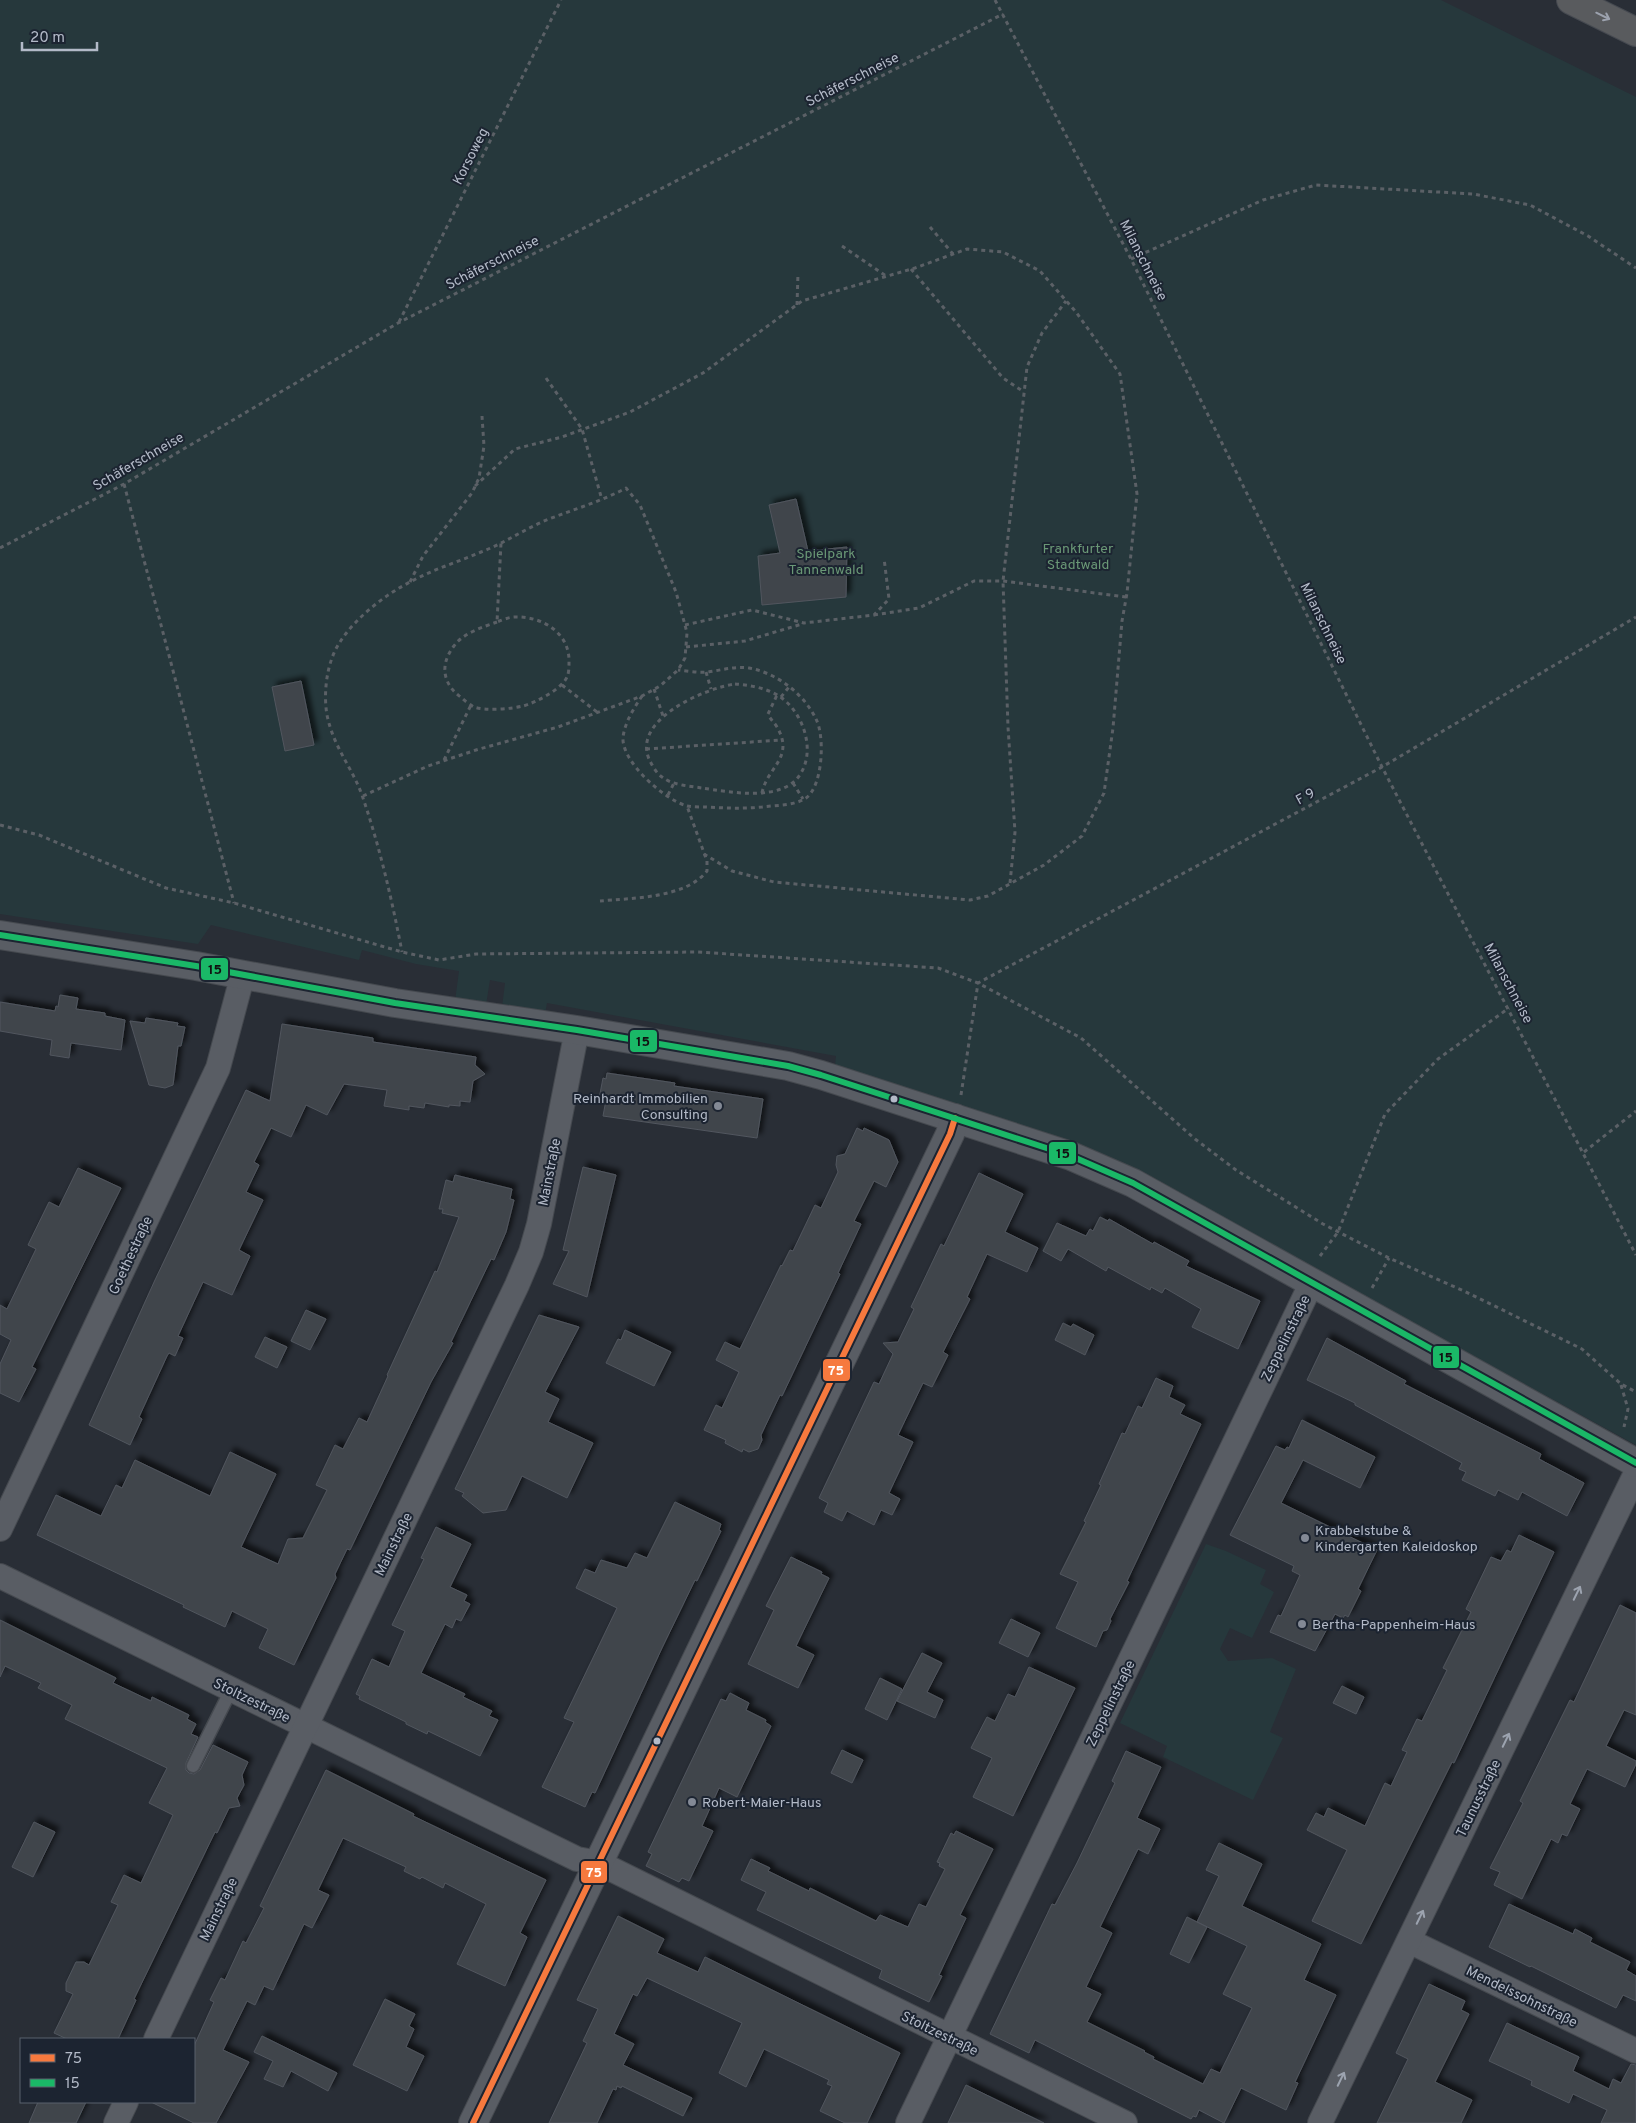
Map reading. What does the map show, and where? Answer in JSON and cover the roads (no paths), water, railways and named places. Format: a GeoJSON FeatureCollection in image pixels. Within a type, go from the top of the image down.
{"type":"FeatureCollection","features":[{"type":"Feature","properties":{"kind":"highway"},"geometry":{"type":"LineString","coordinates":[[1571,0],[1636,32]]}},
{"type":"Feature","properties":{"kind":"street"},"geometry":{"type":"LineString","coordinates":[[0,935],[242,974],[395,1003],[577,1030],[788,1066],[955,1118],[1071,1156],[1133,1183],[1312,1282],[1632,1464]]}},
{"type":"Feature","properties":{"kind":"street","name":"Goethestraße"},"geometry":{"type":"LineString","coordinates":[[0,1529],[218,1068],[242,974]]}},
{"type":"Feature","properties":{"kind":"street","name":"Mainstraße"},"geometry":{"type":"LineString","coordinates":[[156,2038],[525,1267],[539,1224],[577,1030]]}},
{"type":"Feature","properties":{"kind":"street"},"geometry":{"type":"LineString","coordinates":[[473,2123],[950,1134],[955,1118]]}},
{"type":"Feature","properties":{"kind":"street","name":"Zeppelinstraße"},"geometry":{"type":"LineString","coordinates":[[908,2123],[1312,1282]]}},
{"type":"Feature","properties":{"kind":"street","name":"Taunusstraße"},"geometry":{"type":"LineString","coordinates":[[1320,2123],[1409,1941],[1632,1464]]}},
{"type":"Feature","properties":{"kind":"street","name":"Stoltzestraße"},"geometry":{"type":"LineString","coordinates":[[0,1576],[577,1859],[599,1863],[1125,2123]]}},
{"type":"Feature","properties":{"kind":"street","name":"Mendelssohnstraße"},"geometry":{"type":"LineString","coordinates":[[1409,1941],[1636,2051]]}},
{"type":"Feature","properties":{"kind":"street"},"geometry":{"type":"LineString","coordinates":[[116,2123],[126,2103]]}},
{"type":"Feature","properties":{"kind":"lane"},"geometry":{"type":"LineString","coordinates":[[193,1766],[231,1690]]}},
{"type":"Feature","properties":{"kind":"place","name":"Reinhardt Immobilien Consulting"},"geometry":{"type":"Point","coordinates":[718,1106]}},
{"type":"Feature","properties":{"kind":"place","name":"Krabbelstube & Kindergarten Kaleidoskop"},"geometry":{"type":"Point","coordinates":[1305,1538]}},
{"type":"Feature","properties":{"kind":"place","name":"Bertha-Pappenheim-Haus"},"geometry":{"type":"Point","coordinates":[1302,1624]}},
{"type":"Feature","properties":{"kind":"place","name":"Robert-Maier-Haus"},"geometry":{"type":"Point","coordinates":[692,1802]}},
{"type":"Feature","properties":{"kind":"park label","name":"Frankfurter Stadtwald"},"geometry":{"type":"Point","coordinates":[1078,556]}},
{"type":"Feature","properties":{"kind":"park label","name":"Spielpark Tannenwald"},"geometry":{"type":"Point","coordinates":[826,562]}}]}
